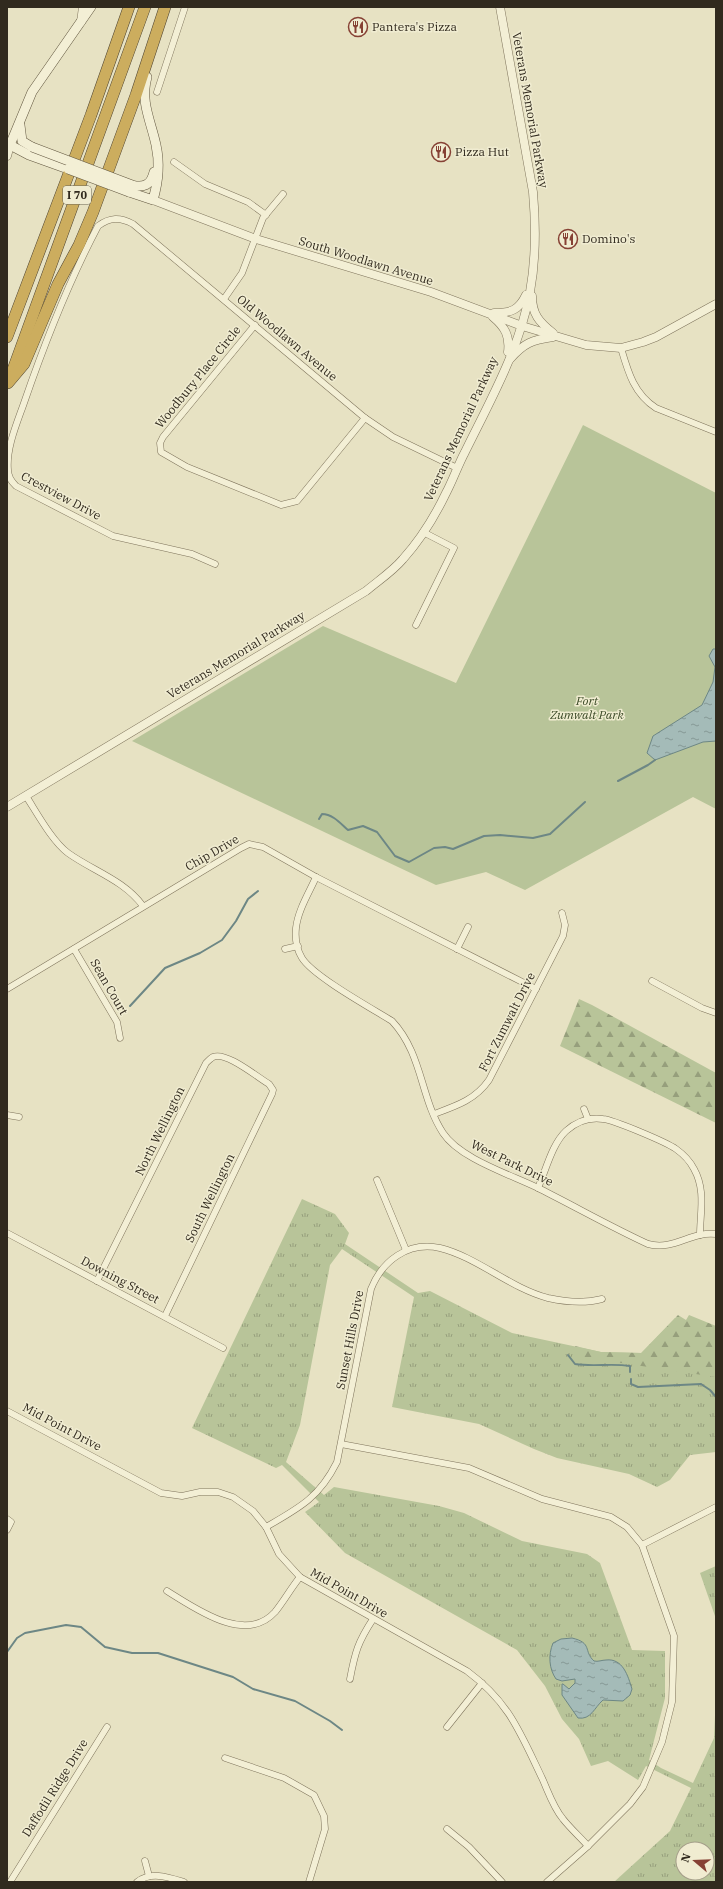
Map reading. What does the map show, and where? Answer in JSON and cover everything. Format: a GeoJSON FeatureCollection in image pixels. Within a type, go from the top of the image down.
{"type":"FeatureCollection","features":[{"type":"Feature","properties":{"kind":"highway"},"geometry":{"type":"LineString","coordinates":[[118,40],[123,7]]}},
{"type":"Feature","properties":{"kind":"highway","name":"I 70"},"geometry":{"type":"LineString","coordinates":[[7,337],[129,7]]}},
{"type":"Feature","properties":{"kind":"highway","name":"I 70"},"geometry":{"type":"LineString","coordinates":[[8,385],[145,7]]}},
{"type":"Feature","properties":{"kind":"highway"},"geometry":{"type":"LineString","coordinates":[[8,385],[24,364],[58,284],[79,244],[93,212],[136,95],[165,7]]}},
{"type":"Feature","properties":{"kind":"main road"},"geometry":{"type":"LineString","coordinates":[[9,144],[32,92],[91,7]]}},
{"type":"Feature","properties":{"kind":"main road"},"geometry":{"type":"LineString","coordinates":[[153,200],[158,157],[146,114],[144,92],[146,78],[170,7]]}},
{"type":"Feature","properties":{"kind":"main road"},"geometry":{"type":"LineString","coordinates":[[21,119],[21,137],[31,151]]}},
{"type":"Feature","properties":{"kind":"main road","name":"South Woodlawn Avenue"},"geometry":{"type":"LineString","coordinates":[[9,144],[131,188],[153,200]]}},
{"type":"Feature","properties":{"kind":"main road"},"geometry":{"type":"LineString","coordinates":[[131,188],[145,186],[150,181],[158,157]]}},
{"type":"Feature","properties":{"kind":"street"},"geometry":{"type":"LineString","coordinates":[[81,22],[83,7]]}},
{"type":"Feature","properties":{"kind":"street"},"geometry":{"type":"LineString","coordinates":[[157,92],[185,7]]}},
{"type":"Feature","properties":{"kind":"street","name":"Veterans Memorial Parkway"},"geometry":{"type":"LineString","coordinates":[[7,807],[366,591],[403,560],[423,532],[447,492],[507,363],[522,326],[535,260],[536,222],[533,192],[500,7]]}},
{"type":"Feature","properties":{"kind":"street"},"geometry":{"type":"LineString","coordinates":[[7,156],[9,144]]}},
{"type":"Feature","properties":{"kind":"street"},"geometry":{"type":"LineString","coordinates":[[174,162],[205,184],[248,202],[266,215]]}},
{"type":"Feature","properties":{"kind":"street"},"geometry":{"type":"LineString","coordinates":[[224,299],[242,273],[266,215],[283,194]]}},
{"type":"Feature","properties":{"kind":"street","name":"South Woodlawn Avenue"},"geometry":{"type":"LineString","coordinates":[[153,200],[256,239],[431,292],[522,326],[586,345],[621,348],[656,337],[716,304]]}},
{"type":"Feature","properties":{"kind":"street","name":"Old Woodlawn Avenue"},"geometry":{"type":"LineString","coordinates":[[110,219],[124,220],[133,224],[365,418],[393,437],[457,468]]}},
{"type":"Feature","properties":{"kind":"street","name":"Crestview Drive"},"geometry":{"type":"LineString","coordinates":[[110,219],[98,226],[61,302],[17,422],[8,459],[10,480],[16,486],[113,536],[192,554],[215,564]]}},
{"type":"Feature","properties":{"kind":"street"},"geometry":{"type":"LineString","coordinates":[[488,313],[506,313],[516,309],[522,304],[532,280]]}},
{"type":"Feature","properties":{"kind":"street"},"geometry":{"type":"LineString","coordinates":[[532,280],[532,305],[535,317],[558,337]]}},
{"type":"Feature","properties":{"kind":"street"},"geometry":{"type":"LineString","coordinates":[[488,313],[504,328],[508,335],[509,343],[507,363]]}},
{"type":"Feature","properties":{"kind":"street","name":"Woodbury Place Circle"},"geometry":{"type":"LineString","coordinates":[[255,325],[163,437],[160,443],[161,452],[187,467],[281,505],[287,505],[297,501],[365,418]]}},
{"type":"Feature","properties":{"kind":"street"},"geometry":{"type":"LineString","coordinates":[[507,363],[525,344],[534,340],[558,337]]}},
{"type":"Feature","properties":{"kind":"street"},"geometry":{"type":"LineString","coordinates":[[621,348],[633,383],[641,397],[656,408],[716,432]]}},
{"type":"Feature","properties":{"kind":"street"},"geometry":{"type":"LineString","coordinates":[[416,625],[454,548],[423,532]]}},
{"type":"Feature","properties":{"kind":"street"},"geometry":{"type":"LineString","coordinates":[[26,796],[56,840],[67,852],[128,889],[143,906]]}},
{"type":"Feature","properties":{"kind":"street","name":"Chip Drive"},"geometry":{"type":"LineString","coordinates":[[7,989],[143,906],[249,844],[263,847],[280,855],[316,877],[536,989]]}},
{"type":"Feature","properties":{"kind":"street","name":"West Park Drive"},"geometry":{"type":"LineString","coordinates":[[316,877],[298,916],[296,928],[298,946],[302,958],[314,971],[392,1021],[402,1031],[410,1044],[434,1114],[444,1135],[458,1149],[471,1157],[538,1188],[648,1244],[663,1246],[671,1245],[700,1235],[716,1234]]}},
{"type":"Feature","properties":{"kind":"street","name":"Fort Zumwalt Drive"},"geometry":{"type":"LineString","coordinates":[[434,1114],[466,1102],[486,1085],[563,936],[565,925],[562,913]]}},
{"type":"Feature","properties":{"kind":"street"},"geometry":{"type":"LineString","coordinates":[[457,949],[468,927]]}},
{"type":"Feature","properties":{"kind":"street"},"geometry":{"type":"LineString","coordinates":[[285,949],[298,946]]}},
{"type":"Feature","properties":{"kind":"street","name":"Sean Court"},"geometry":{"type":"LineString","coordinates":[[74,949],[117,1022],[120,1038]]}},
{"type":"Feature","properties":{"kind":"street"},"geometry":{"type":"LineString","coordinates":[[652,981],[702,1008],[716,1013]]}},
{"type":"Feature","properties":{"kind":"street","name":"North Wellington"},"geometry":{"type":"LineString","coordinates":[[97,1280],[206,1063],[213,1056],[222,1056],[230,1059],[269,1084],[273,1090]]}},
{"type":"Feature","properties":{"kind":"street","name":"South Wellington"},"geometry":{"type":"LineString","coordinates":[[166,1316],[273,1090]]}},
{"type":"Feature","properties":{"kind":"street"},"geometry":{"type":"LineString","coordinates":[[584,1109],[588,1119]]}},
{"type":"Feature","properties":{"kind":"street"},"geometry":{"type":"LineString","coordinates":[[7,1115],[19,1117]]}},
{"type":"Feature","properties":{"kind":"street"},"geometry":{"type":"LineString","coordinates":[[538,1188],[556,1146],[563,1135],[573,1126],[588,1119],[602,1118],[613,1121],[675,1148],[684,1155],[695,1170],[701,1186],[702,1201],[700,1235]]}},
{"type":"Feature","properties":{"kind":"street"},"geometry":{"type":"LineString","coordinates":[[377,1180],[406,1250]]}},
{"type":"Feature","properties":{"kind":"street","name":"Downing Street"},"geometry":{"type":"LineString","coordinates":[[7,1233],[166,1316],[223,1348]]}},
{"type":"Feature","properties":{"kind":"street","name":"Sunset Hills Drive"},"geometry":{"type":"LineString","coordinates":[[266,1527],[300,1508],[317,1493],[330,1476],[337,1462],[371,1289],[378,1273],[389,1260],[406,1250],[416,1247],[439,1248],[461,1256],[515,1284],[547,1297],[582,1303],[602,1300]]}},
{"type":"Feature","properties":{"kind":"street","name":"Mid Point Drive"},"geometry":{"type":"LineString","coordinates":[[7,1411],[161,1493],[182,1496],[200,1492],[218,1492],[233,1497],[253,1511],[266,1527],[279,1554],[300,1576],[372,1619],[467,1671],[482,1682],[498,1698],[510,1714],[562,1819],[588,1846]]}},
{"type":"Feature","properties":{"kind":"street"},"geometry":{"type":"LineString","coordinates":[[341,1444],[469,1468],[542,1499],[611,1517],[627,1527],[642,1545],[674,1636],[674,1677],[670,1716],[662,1742],[643,1787],[630,1804],[588,1846],[547,1882]]}},
{"type":"Feature","properties":{"kind":"street"},"geometry":{"type":"LineString","coordinates":[[642,1545],[716,1507]]}},
{"type":"Feature","properties":{"kind":"street"},"geometry":{"type":"LineString","coordinates":[[7,1519],[11,1522],[7,1530]]}},
{"type":"Feature","properties":{"kind":"street"},"geometry":{"type":"LineString","coordinates":[[167,1591],[224,1622],[245,1626],[260,1622],[274,1613],[300,1576]]}},
{"type":"Feature","properties":{"kind":"street"},"geometry":{"type":"LineString","coordinates":[[350,1679],[354,1655],[360,1638],[372,1619]]}},
{"type":"Feature","properties":{"kind":"street"},"geometry":{"type":"LineString","coordinates":[[447,1727],[482,1682]]}},
{"type":"Feature","properties":{"kind":"street","name":"Daffodil Ridge Drive"},"geometry":{"type":"LineString","coordinates":[[10,1882],[107,1727]]}},
{"type":"Feature","properties":{"kind":"street"},"geometry":{"type":"LineString","coordinates":[[225,1758],[284,1778],[314,1795],[324,1816],[325,1829],[323,1841],[309,1882]]}},
{"type":"Feature","properties":{"kind":"street"},"geometry":{"type":"LineString","coordinates":[[447,1829],[469,1847],[502,1882]]}},
{"type":"Feature","properties":{"kind":"street"},"geometry":{"type":"LineString","coordinates":[[145,1860],[149,1876]]}},
{"type":"Feature","properties":{"kind":"street"},"geometry":{"type":"LineString","coordinates":[[7,1870],[14,1874]]}},
{"type":"Feature","properties":{"kind":"street"},"geometry":{"type":"LineString","coordinates":[[136,1882],[149,1876],[165,1876],[184,1882]]}},
{"type":"Feature","properties":{"kind":"green space","name":"Fort Zumwalt Park"},"geometry":{"type":"Polygon","coordinates":[[[583,425],[716,493],[716,809],[693,797],[525,890],[486,872],[436,885],[132,741],[323,626],[456,683],[583,425]]]}},
{"type":"Feature","properties":{"kind":"green space"},"geometry":{"type":"Polygon","coordinates":[[[579,999],[716,1073],[716,1123],[560,1046],[579,999]]]}},
{"type":"Feature","properties":{"kind":"green space"},"geometry":{"type":"Polygon","coordinates":[[[302,1199],[335,1214],[349,1233],[345,1244],[418,1293],[430,1291],[512,1333],[601,1352],[641,1353],[675,1318],[716,1343],[716,1452],[690,1455],[670,1480],[657,1487],[629,1474],[557,1458],[479,1424],[392,1407],[414,1297],[342,1249],[330,1265],[300,1425],[286,1462],[324,1495],[334,1487],[439,1506],[464,1513],[522,1541],[587,1554],[600,1563],[632,1650],[665,1651],[665,1698],[649,1760],[661,1768],[693,1783],[714,1738],[716,1693],[716,1882],[614,1882],[670,1831],[691,1788],[646,1766],[638,1780],[608,1761],[591,1766],[579,1739],[562,1719],[545,1686],[517,1650],[345,1553],[305,1512],[319,1502],[282,1465],[276,1468],[192,1428],[302,1199]]]}},
{"type":"Feature","properties":{"kind":"green space"},"geometry":{"type":"Polygon","coordinates":[[[678,1315],[686,1320],[689,1315],[716,1326],[716,1377],[581,1357],[575,1346],[601,1352],[642,1353],[678,1315]]]}},
{"type":"Feature","properties":{"kind":"green space"},"geometry":{"type":"Polygon","coordinates":[[[716,1566],[716,1619],[700,1573],[716,1566]]]}},
{"type":"Feature","properties":{"kind":"water"},"geometry":{"type":"Polygon","coordinates":[[[713,649],[716,649],[716,741],[703,742],[655,760],[647,753],[653,736],[702,705],[713,682],[715,667],[709,656],[713,649]]]}},
{"type":"Feature","properties":{"kind":"water"},"geometry":{"type":"Polygon","coordinates":[[[572,1638],[583,1642],[594,1661],[612,1660],[621,1665],[632,1689],[630,1695],[623,1701],[603,1700],[592,1713],[586,1717],[578,1718],[562,1695],[562,1684],[569,1689],[575,1683],[575,1679],[562,1681],[556,1679],[550,1662],[550,1652],[553,1643],[561,1639],[572,1638]]]}},
{"type":"Feature","properties":{"kind":"waterway"},"geometry":{"type":"LineString","coordinates":[[618,781],[655,760]]}},
{"type":"Feature","properties":{"kind":"waterway"},"geometry":{"type":"LineString","coordinates":[[319,819],[322,814],[326,814],[348,830],[363,826],[377,832],[395,856],[409,862],[434,848],[445,847],[453,849],[484,836],[500,835],[533,838],[550,834],[585,802]]}},
{"type":"Feature","properties":{"kind":"waterway"},"geometry":{"type":"LineString","coordinates":[[130,1006],[165,968],[200,953],[222,940],[236,921],[248,899],[258,891]]}},
{"type":"Feature","properties":{"kind":"waterway"},"geometry":{"type":"LineString","coordinates":[[568,1355],[575,1364],[630,1366],[630,1372]]}},
{"type":"Feature","properties":{"kind":"waterway"},"geometry":{"type":"LineString","coordinates":[[631,1379],[631,1384],[638,1387],[701,1384],[710,1390],[716,1397]]}},
{"type":"Feature","properties":{"kind":"waterway"},"geometry":{"type":"LineString","coordinates":[[7,1652],[17,1638],[25,1633],[66,1625],[81,1627],[105,1647],[132,1653],[158,1653],[233,1677],[253,1689],[295,1701],[330,1721],[342,1730]]}},
{"type":"Feature","properties":{"kind":"place","name":"Pantera's Pizza"},"geometry":{"type":"Point","coordinates":[358,27]}},
{"type":"Feature","properties":{"kind":"place","name":"Pizza Hut"},"geometry":{"type":"Point","coordinates":[441,152]}},
{"type":"Feature","properties":{"kind":"place","name":"Domino's"},"geometry":{"type":"Point","coordinates":[568,239]}}]}
